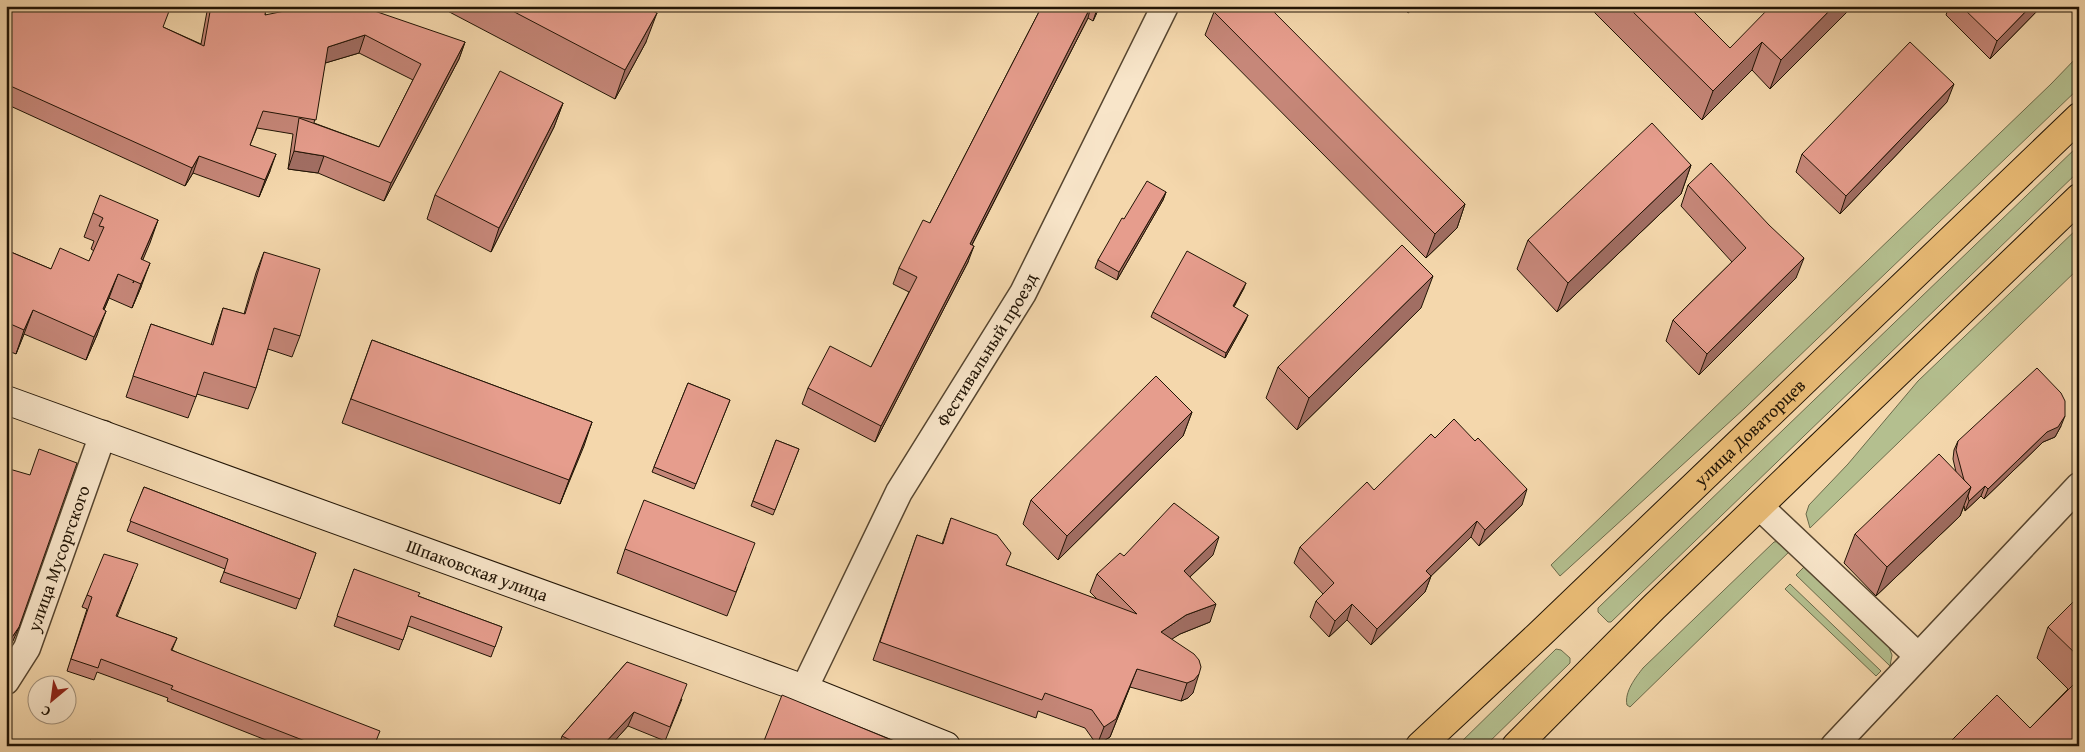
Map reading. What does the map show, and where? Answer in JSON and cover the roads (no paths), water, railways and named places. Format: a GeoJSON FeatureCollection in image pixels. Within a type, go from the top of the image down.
{"type":"FeatureCollection","features":[{"type":"Feature","properties":{"kind":"main road","name":"улица Доваторцев"},"geometry":{"type":"LineString","coordinates":[[1420,746],[1539,635],[2079,117]]}},
{"type":"Feature","properties":{"kind":"main road"},"geometry":{"type":"LineString","coordinates":[[1516,746],[1654,607],[2079,198]]}},
{"type":"Feature","properties":{"kind":"main road","name":"Шпаковская улица"},"geometry":{"type":"LineString","coordinates":[[6,400],[804,689],[946,746]]}},
{"type":"Feature","properties":{"kind":"street","name":"Фестивальный проезд"},"geometry":{"type":"LineString","coordinates":[[804,689],[899,492],[1023,293],[1165,6]]}},
{"type":"Feature","properties":{"kind":"street","name":"улица Мусоргского"},"geometry":{"type":"LineString","coordinates":[[6,681],[27,648],[103,434]]}},
{"type":"Feature","properties":{"kind":"street"},"geometry":{"type":"LineString","coordinates":[[1834,746],[2079,486]]}},
{"type":"Feature","properties":{"kind":"street"},"geometry":{"type":"LineString","coordinates":[[1759,506],[1918,656]]}}]}
